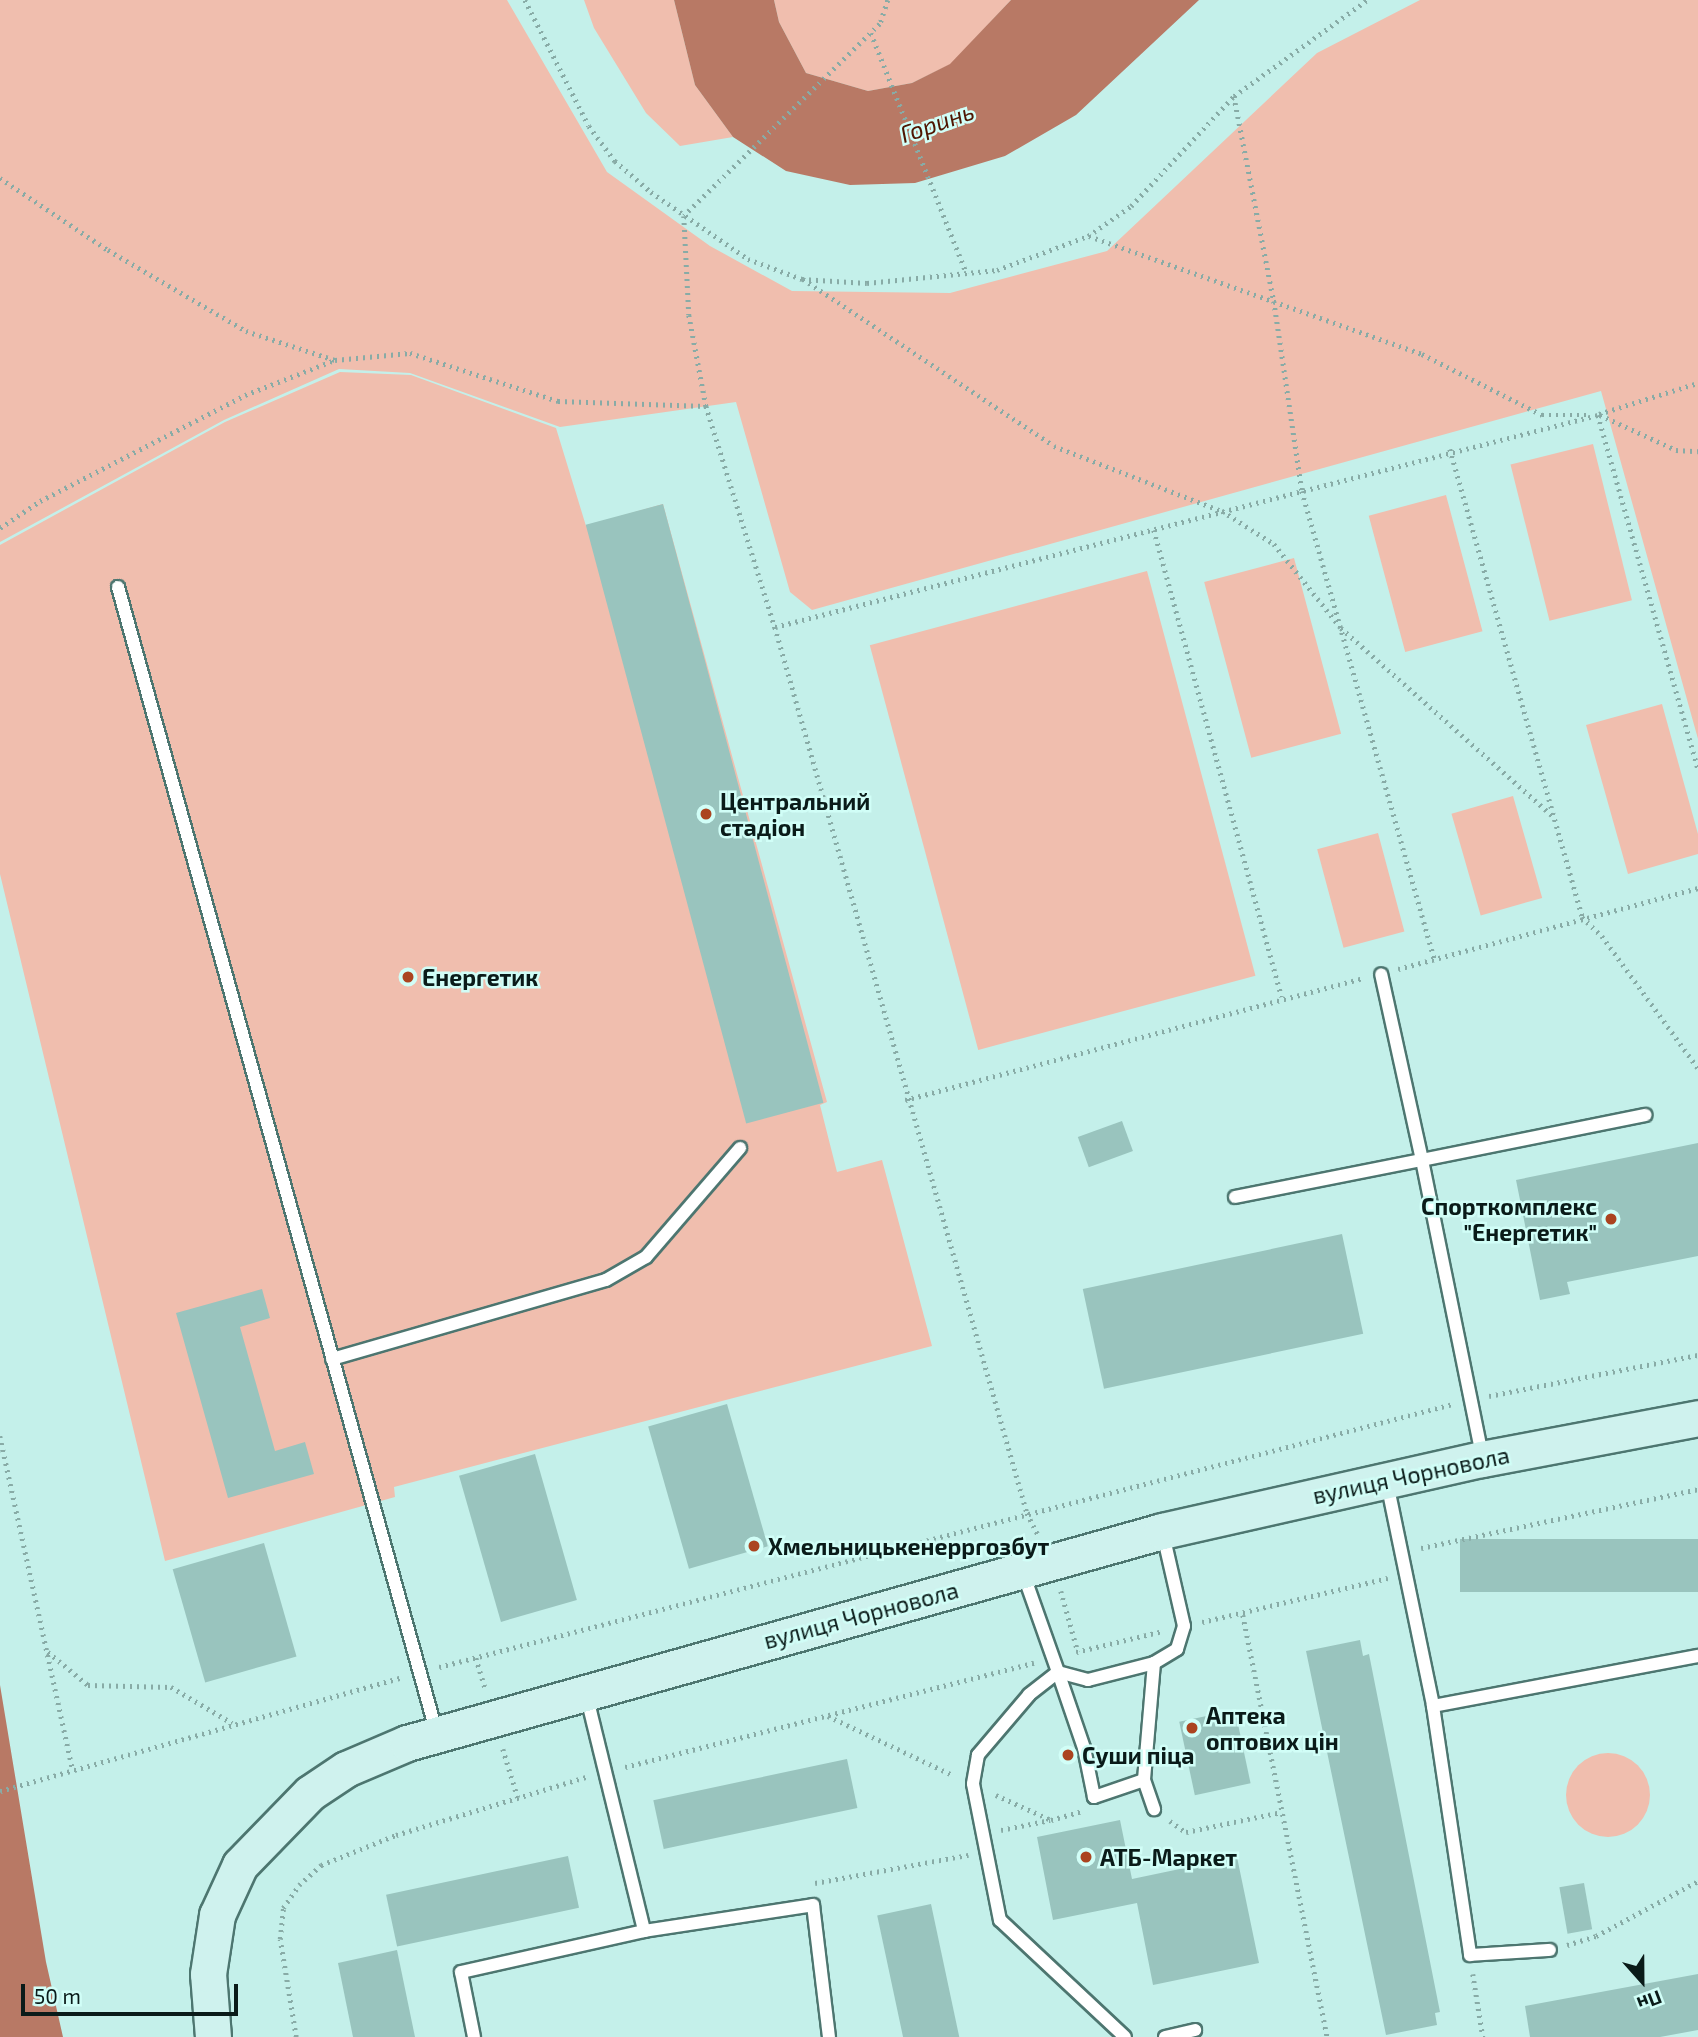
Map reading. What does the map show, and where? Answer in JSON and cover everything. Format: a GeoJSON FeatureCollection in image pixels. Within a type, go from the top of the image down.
{"type":"FeatureCollection","features":[{"type":"Feature","properties":{"kind":"street","name":"вулиця Чорновола"},"geometry":{"type":"LineString","coordinates":[[213,2037],[212,1951],[217,1915],[240,1865],[274,1824],[346,1769],[437,1734],[1162,1531],[1386,1479],[1698,1418]]}},
{"type":"Feature","properties":{"kind":"lane"},"geometry":{"type":"LineString","coordinates":[[118,587],[416,1673],[437,1734]]}},
{"type":"Feature","properties":{"kind":"lane"},"geometry":{"type":"LineString","coordinates":[[1381,974],[1422,1160],[1482,1459]]}},
{"type":"Feature","properties":{"kind":"lane"},"geometry":{"type":"LineString","coordinates":[[1236,1197],[1646,1115]]}},
{"type":"Feature","properties":{"kind":"lane"},"geometry":{"type":"LineString","coordinates":[[331,1359],[606,1280],[646,1257],[740,1148]]}},
{"type":"Feature","properties":{"kind":"lane"},"geometry":{"type":"LineString","coordinates":[[1386,1479],[1404,1553],[1433,1706],[1470,1955],[1550,1950]]}},
{"type":"Feature","properties":{"kind":"lane"},"geometry":{"type":"LineString","coordinates":[[1058,1672],[1088,1680],[1154,1663],[1177,1649],[1184,1626],[1162,1531]]}},
{"type":"Feature","properties":{"kind":"lane"},"geometry":{"type":"LineString","coordinates":[[1022,1571],[1084,1748],[1094,1797],[1144,1780]]}},
{"type":"Feature","properties":{"kind":"lane"},"geometry":{"type":"LineString","coordinates":[[1433,1706],[1698,1656]]}},
{"type":"Feature","properties":{"kind":"lane"},"geometry":{"type":"LineString","coordinates":[[1154,1663],[1144,1780],[1154,1809]]}},
{"type":"Feature","properties":{"kind":"lane"},"geometry":{"type":"LineString","coordinates":[[1058,1672],[1029,1695],[978,1755],[973,1784],[1000,1920],[1125,2037]]}},
{"type":"Feature","properties":{"kind":"lane"},"geometry":{"type":"LineString","coordinates":[[585,1691],[644,1931]]}},
{"type":"Feature","properties":{"kind":"lane"},"geometry":{"type":"LineString","coordinates":[[474,2037],[461,1972],[644,1931],[813,1905],[830,2037]]}},
{"type":"Feature","properties":{"kind":"lane"},"geometry":{"type":"LineString","coordinates":[[1165,2037],[1195,2030]]}},
{"type":"Feature","properties":{"kind":"path"},"geometry":{"type":"LineString","coordinates":[[525,0],[589,126],[615,161],[684,216],[748,259],[802,279],[1054,446],[1222,511],[1273,544],[1341,628],[1554,817]]}},
{"type":"Feature","properties":{"kind":"path"},"geometry":{"type":"LineString","coordinates":[[888,0],[872,34],[684,216],[689,315],[706,406],[775,627],[905,1100],[1027,1513]]}},
{"type":"Feature","properties":{"kind":"path"},"geometry":{"type":"LineString","coordinates":[[802,279],[867,283],[967,274],[1048,255],[1088,236],[1131,206],[1234,96],[1367,0]]}},
{"type":"Feature","properties":{"kind":"path"},"geometry":{"type":"LineString","coordinates":[[872,34],[967,274]]}},
{"type":"Feature","properties":{"kind":"path"},"geometry":{"type":"LineString","coordinates":[[1234,96],[1274,302],[1302,491],[1434,959]]}},
{"type":"Feature","properties":{"kind":"path"},"geometry":{"type":"LineString","coordinates":[[0,178],[108,250],[246,331],[335,360]]}},
{"type":"Feature","properties":{"kind":"path"},"geometry":{"type":"LineString","coordinates":[[1088,236],[1422,354],[1542,415],[1598,415],[1686,450],[1698,451]]}},
{"type":"Feature","properties":{"kind":"path"},"geometry":{"type":"LineString","coordinates":[[0,528],[40,500],[244,395],[335,360],[410,353],[558,401],[706,406]]}},
{"type":"Feature","properties":{"kind":"path"},"geometry":{"type":"LineString","coordinates":[[775,627],[1302,491],[1450,449],[1598,415],[1698,383]]}},
{"type":"Feature","properties":{"kind":"path"},"geometry":{"type":"LineString","coordinates":[[1598,415],[1698,768]]}},
{"type":"Feature","properties":{"kind":"path"},"geometry":{"type":"LineString","coordinates":[[1686,450],[1698,445]]}},
{"type":"Feature","properties":{"kind":"path"},"geometry":{"type":"LineString","coordinates":[[1450,449],[1582,917],[1602,936],[1698,1068]]}},
{"type":"Feature","properties":{"kind":"path"},"geometry":{"type":"LineString","coordinates":[[1154,530],[1282,998]]}},
{"type":"Feature","properties":{"kind":"path"},"geometry":{"type":"LineString","coordinates":[[905,1100],[1698,888]]}},
{"type":"Feature","properties":{"kind":"path"},"geometry":{"type":"LineString","coordinates":[[0,1791],[232,1723],[416,1673],[1027,1513],[1470,1400],[1698,1355]]}},
{"type":"Feature","properties":{"kind":"path"},"geometry":{"type":"LineString","coordinates":[[0,1436],[73,1770]]}},
{"type":"Feature","properties":{"kind":"path"},"geometry":{"type":"LineString","coordinates":[[296,2037],[280,1939],[283,1908],[321,1865],[396,1835],[606,1771],[1054,1658],[1184,1626],[1242,1615],[1387,1578],[1404,1553],[1698,1489]]}},
{"type":"Feature","properties":{"kind":"path"},"geometry":{"type":"LineString","coordinates":[[1242,1615],[1327,2037]]}},
{"type":"Feature","properties":{"kind":"path"},"geometry":{"type":"LineString","coordinates":[[47,1651],[88,1685],[170,1687],[232,1723]]}},
{"type":"Feature","properties":{"kind":"path"},"geometry":{"type":"LineString","coordinates":[[828,1716],[1051,1819]]}},
{"type":"Feature","properties":{"kind":"path"},"geometry":{"type":"LineString","coordinates":[[1154,1809],[1186,1832],[1282,1812]]}},
{"type":"Feature","properties":{"kind":"path"},"geometry":{"type":"LineString","coordinates":[[983,1833],[1090,1810]]}},
{"type":"Feature","properties":{"kind":"path"},"geometry":{"type":"LineString","coordinates":[[813,1905],[810,1884],[986,1852]]}},
{"type":"Feature","properties":{"kind":"path"},"geometry":{"type":"LineString","coordinates":[[1550,1950],[1596,1936],[1698,1881]]}},
{"type":"Feature","properties":{"kind":"path"},"geometry":{"type":"LineString","coordinates":[[1470,1955],[1483,2037]]}},
{"type":"Feature","properties":{"kind":"shaded area"},"geometry":{"type":"Polygon","coordinates":[[[0,0],[507,0],[607,172],[710,246],[792,291],[950,293],[1107,251],[1317,53],[1420,0],[1698,0],[1698,739],[1601,391],[812,610],[790,592],[736,402],[560,427],[410,373],[339,369],[224,420],[0,542],[0,0]]]}},
{"type":"Feature","properties":{"kind":"shaded area"},"geometry":{"type":"Polygon","coordinates":[[[584,0],[674,0],[695,85],[733,137],[680,146],[646,113],[594,28],[584,0]]]}},
{"type":"Feature","properties":{"kind":"shaded area"},"geometry":{"type":"Polygon","coordinates":[[[774,0],[1011,0],[951,64],[912,83],[868,91],[806,73],[779,22],[774,0]]]}},
{"type":"Feature","properties":{"kind":"shaded area","name":"Енергетик"},"geometry":{"type":"Polygon","coordinates":[[[340,372],[411,375],[556,428],[586,526],[663,504],[827,1102],[820,1105],[837,1172],[882,1160],[932,1346],[394,1487],[395,1497],[165,1561],[0,874],[0,545],[225,422],[340,372]]]}},
{"type":"Feature","properties":{"kind":"shaded area"},"geometry":{"type":"Polygon","coordinates":[[[1593,444],[1632,600],[1549,621],[1511,465],[1593,444]]]}},
{"type":"Feature","properties":{"kind":"shaded area"},"geometry":{"type":"Polygon","coordinates":[[[1446,495],[1482,631],[1405,652],[1369,516],[1446,495]]]}},
{"type":"Feature","properties":{"kind":"shaded area"},"geometry":{"type":"Polygon","coordinates":[[[1294,558],[1341,734],[1251,758],[1204,582],[1294,558]]]}},
{"type":"Feature","properties":{"kind":"shaded area"},"geometry":{"type":"Polygon","coordinates":[[[1147,571],[1255,976],[978,1050],[870,645],[1147,571]]]}},
{"type":"Feature","properties":{"kind":"shaded area"},"geometry":{"type":"Polygon","coordinates":[[[1662,704],[1698,834],[1698,854],[1628,874],[1586,725],[1662,704]]]}},
{"type":"Feature","properties":{"kind":"shaded area"},"geometry":{"type":"Polygon","coordinates":[[[1513,796],[1542,898],[1481,916],[1451,814],[1513,796]]]}},
{"type":"Feature","properties":{"kind":"shaded area"},"geometry":{"type":"Polygon","coordinates":[[[1378,833],[1404,932],[1344,948],[1317,849],[1378,833]]]}},
{"type":"Feature","properties":{"kind":"shaded area"},"geometry":{"type":"Polygon","coordinates":[[[1608,1753],[1624,1756],[1638,1765],[1647,1779],[1650,1795],[1647,1811],[1638,1825],[1624,1834],[1608,1837],[1592,1834],[1578,1825],[1569,1811],[1566,1795],[1569,1779],[1578,1765],[1592,1756],[1608,1753]]]}},
{"type":"Feature","properties":{"kind":"water","name":"Горинь"},"geometry":{"type":"Polygon","coordinates":[[[674,0],[774,0],[779,22],[806,73],[868,91],[912,83],[950,64],[1011,0],[1199,0],[1076,115],[1005,156],[915,183],[850,185],[786,171],[733,137],[695,85],[674,0]]]}},
{"type":"Feature","properties":{"kind":"water"},"geometry":{"type":"Polygon","coordinates":[[[0,1685],[46,1962],[63,2037],[0,2037],[0,1685]]]}},
{"type":"Feature","properties":{"kind":"building","name":"Центральний стадіон"},"geometry":{"type":"Polygon","coordinates":[[[663,504],[823,1103],[746,1124],[586,525],[663,504]]]}},
{"type":"Feature","properties":{"kind":"building"},"geometry":{"type":"Polygon","coordinates":[[[1122,1121],[1133,1151],[1089,1167],[1078,1137],[1122,1121]]]}},
{"type":"Feature","properties":{"kind":"building","name":"Спорткомплекс \"Енергетик\""},"geometry":{"type":"Polygon","coordinates":[[[1698,1143],[1698,1256],[1567,1282],[1570,1294],[1540,1300],[1516,1180],[1698,1143]]]}},
{"type":"Feature","properties":{"kind":"building"},"geometry":{"type":"Polygon","coordinates":[[[1342,1234],[1363,1334],[1104,1389],[1083,1289],[1342,1234]]]}},
{"type":"Feature","properties":{"kind":"building"},"geometry":{"type":"Polygon","coordinates":[[[262,1289],[270,1318],[240,1327],[275,1451],[305,1442],[314,1474],[228,1498],[176,1313],[262,1289]]]}},
{"type":"Feature","properties":{"kind":"building"},"geometry":{"type":"Polygon","coordinates":[[[727,1404],[768,1546],[689,1569],[648,1427],[727,1404]]]}},
{"type":"Feature","properties":{"kind":"building"},"geometry":{"type":"Polygon","coordinates":[[[535,1454],[577,1600],[501,1622],[459,1476],[535,1454]]]}},
{"type":"Feature","properties":{"kind":"building"},"geometry":{"type":"Polygon","coordinates":[[[1460,1539],[1698,1539],[1698,1592],[1460,1592],[1460,1539]]]}},
{"type":"Feature","properties":{"kind":"building"},"geometry":{"type":"Polygon","coordinates":[[[264,1543],[297,1656],[205,1683],[173,1569],[264,1543]]]}},
{"type":"Feature","properties":{"kind":"building"},"geometry":{"type":"Polygon","coordinates":[[[1360,1640],[1363,1656],[1369,1654],[1440,2012],[1435,2013],[1437,2025],[1386,2035],[1306,1651],[1360,1640]]]}},
{"type":"Feature","properties":{"kind":"building"},"geometry":{"type":"Polygon","coordinates":[[[1235,1710],[1251,1783],[1195,1795],[1179,1722],[1235,1710]]]}},
{"type":"Feature","properties":{"kind":"building"},"geometry":{"type":"Polygon","coordinates":[[[847,1759],[857,1808],[664,1849],[653,1800],[847,1759]]]}},
{"type":"Feature","properties":{"kind":"building"},"geometry":{"type":"Polygon","coordinates":[[[1120,1820],[1132,1879],[1237,1857],[1259,1963],[1153,1985],[1137,1903],[1053,1920],[1037,1837],[1120,1820]]]}},
{"type":"Feature","properties":{"kind":"building"},"geometry":{"type":"Polygon","coordinates":[[[568,1856],[579,1908],[397,1947],[386,1895],[568,1856]]]}},
{"type":"Feature","properties":{"kind":"building"},"geometry":{"type":"Polygon","coordinates":[[[1584,1883],[1592,1929],[1568,1934],[1559,1887],[1584,1883]]]}},
{"type":"Feature","properties":{"kind":"building"},"geometry":{"type":"Polygon","coordinates":[[[931,1904],[959,2037],[903,2037],[877,1915],[931,1904]]]}},
{"type":"Feature","properties":{"kind":"building"},"geometry":{"type":"Polygon","coordinates":[[[397,1950],[415,2037],[353,2037],[338,1963],[397,1950]]]}},
{"type":"Feature","properties":{"kind":"building"},"geometry":{"type":"Polygon","coordinates":[[[1698,1974],[1698,2030],[1660,2037],[1530,2037],[1525,2006],[1698,1974]]]}},
{"type":"Feature","properties":{"kind":"place","name":"Центральний стадіон"},"geometry":{"type":"Point","coordinates":[706,814]}},
{"type":"Feature","properties":{"kind":"place","name":"Енергетик"},"geometry":{"type":"Point","coordinates":[408,977]}},
{"type":"Feature","properties":{"kind":"place","name":"Спорткомплекс \"Енергетик\""},"geometry":{"type":"Point","coordinates":[1611,1219]}},
{"type":"Feature","properties":{"kind":"place","name":"Хмельницькенерргозбут"},"geometry":{"type":"Point","coordinates":[754,1546]}},
{"type":"Feature","properties":{"kind":"place","name":"Аптека оптових цін"},"geometry":{"type":"Point","coordinates":[1192,1728]}},
{"type":"Feature","properties":{"kind":"place","name":"Суши піца"},"geometry":{"type":"Point","coordinates":[1068,1755]}},
{"type":"Feature","properties":{"kind":"place","name":"АТБ-Маркет"},"geometry":{"type":"Point","coordinates":[1086,1857]}}]}
